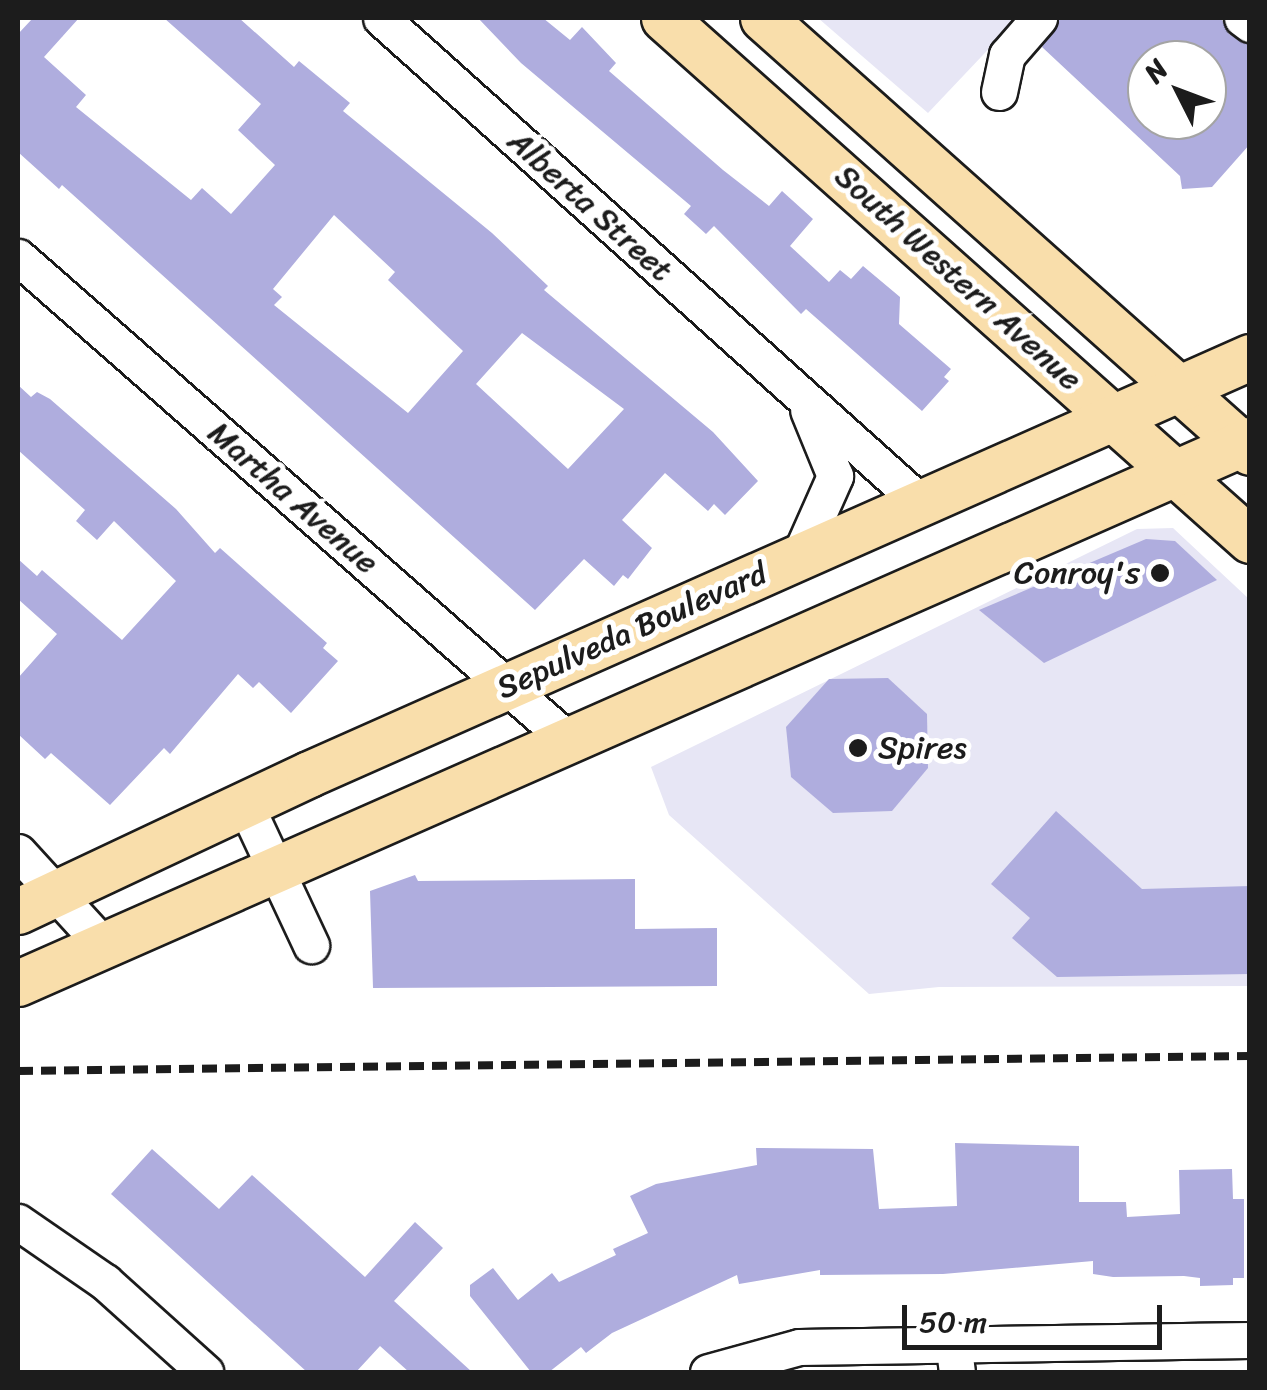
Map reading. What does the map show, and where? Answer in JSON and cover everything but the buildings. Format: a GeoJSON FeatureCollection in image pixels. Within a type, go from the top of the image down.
{"type":"FeatureCollection","features":[{"type":"Feature","properties":{"kind":"main road","name":"South Western Avenue"},"geometry":{"type":"LineString","coordinates":[[664,18],[1250,540]]}},
{"type":"Feature","properties":{"kind":"main road","name":"South Western Avenue"},"geometry":{"type":"LineString","coordinates":[[763,18],[1178,390],[1247,446]]}},
{"type":"Feature","properties":{"kind":"main road","name":"Sepulveda Boulevard"},"geometry":{"type":"LineString","coordinates":[[18,911],[245,804],[1250,357]]}},
{"type":"Feature","properties":{"kind":"main road"},"geometry":{"type":"LineString","coordinates":[[18,983],[278,872],[1174,471],[1247,446]]}},
{"type":"Feature","properties":{"kind":"street","name":"Alberta Street"},"geometry":{"type":"LineString","coordinates":[[380,18],[922,504]]}},
{"type":"Feature","properties":{"kind":"street"},"geometry":{"type":"LineString","coordinates":[[1000,92],[1007,55],[1039,18]]}},
{"type":"Feature","properties":{"kind":"street"},"geometry":{"type":"LineString","coordinates":[[1242,18],[1250,24]]}},
{"type":"Feature","properties":{"kind":"street","name":"Martha Avenue"},"geometry":{"type":"LineString","coordinates":[[18,257],[568,740]]}},
{"type":"Feature","properties":{"kind":"street","name":"Alberta Street"},"geometry":{"type":"LineString","coordinates":[[798,557],[834,476],[800,395]]}},
{"type":"Feature","properties":{"kind":"street"},"geometry":{"type":"LineString","coordinates":[[245,804],[311,945]]}},
{"type":"Feature","properties":{"kind":"street"},"geometry":{"type":"LineString","coordinates":[[18,852],[59,891],[103,945]]}},
{"type":"Feature","properties":{"kind":"street"},"geometry":{"type":"LineString","coordinates":[[18,1222],[105,1282],[206,1372]]}},
{"type":"Feature","properties":{"kind":"street"},"geometry":{"type":"LineString","coordinates":[[708,1372],[800,1348],[955,1356],[1250,1340]]}},
{"type":"Feature","properties":{"kind":"shaded area"},"geometry":{"type":"Polygon","coordinates":[[[818,18],[1018,18],[928,113],[818,18]]]}},
{"type":"Feature","properties":{"kind":"shaded area"},"geometry":{"type":"Polygon","coordinates":[[[1173,528],[1249,599],[1249,986],[939,987],[869,994],[669,815],[651,767],[1137,529],[1173,528]]]}},
{"type":"Feature","properties":{"kind":"railway"},"geometry":{"type":"LineString","coordinates":[[18,1071],[1250,1056]]}},
{"type":"Feature","properties":{"kind":"place","name":"Conroy's"},"geometry":{"type":"Point","coordinates":[1160,573]}},
{"type":"Feature","properties":{"kind":"place","name":"Spires"},"geometry":{"type":"Point","coordinates":[858,748]}}]}
